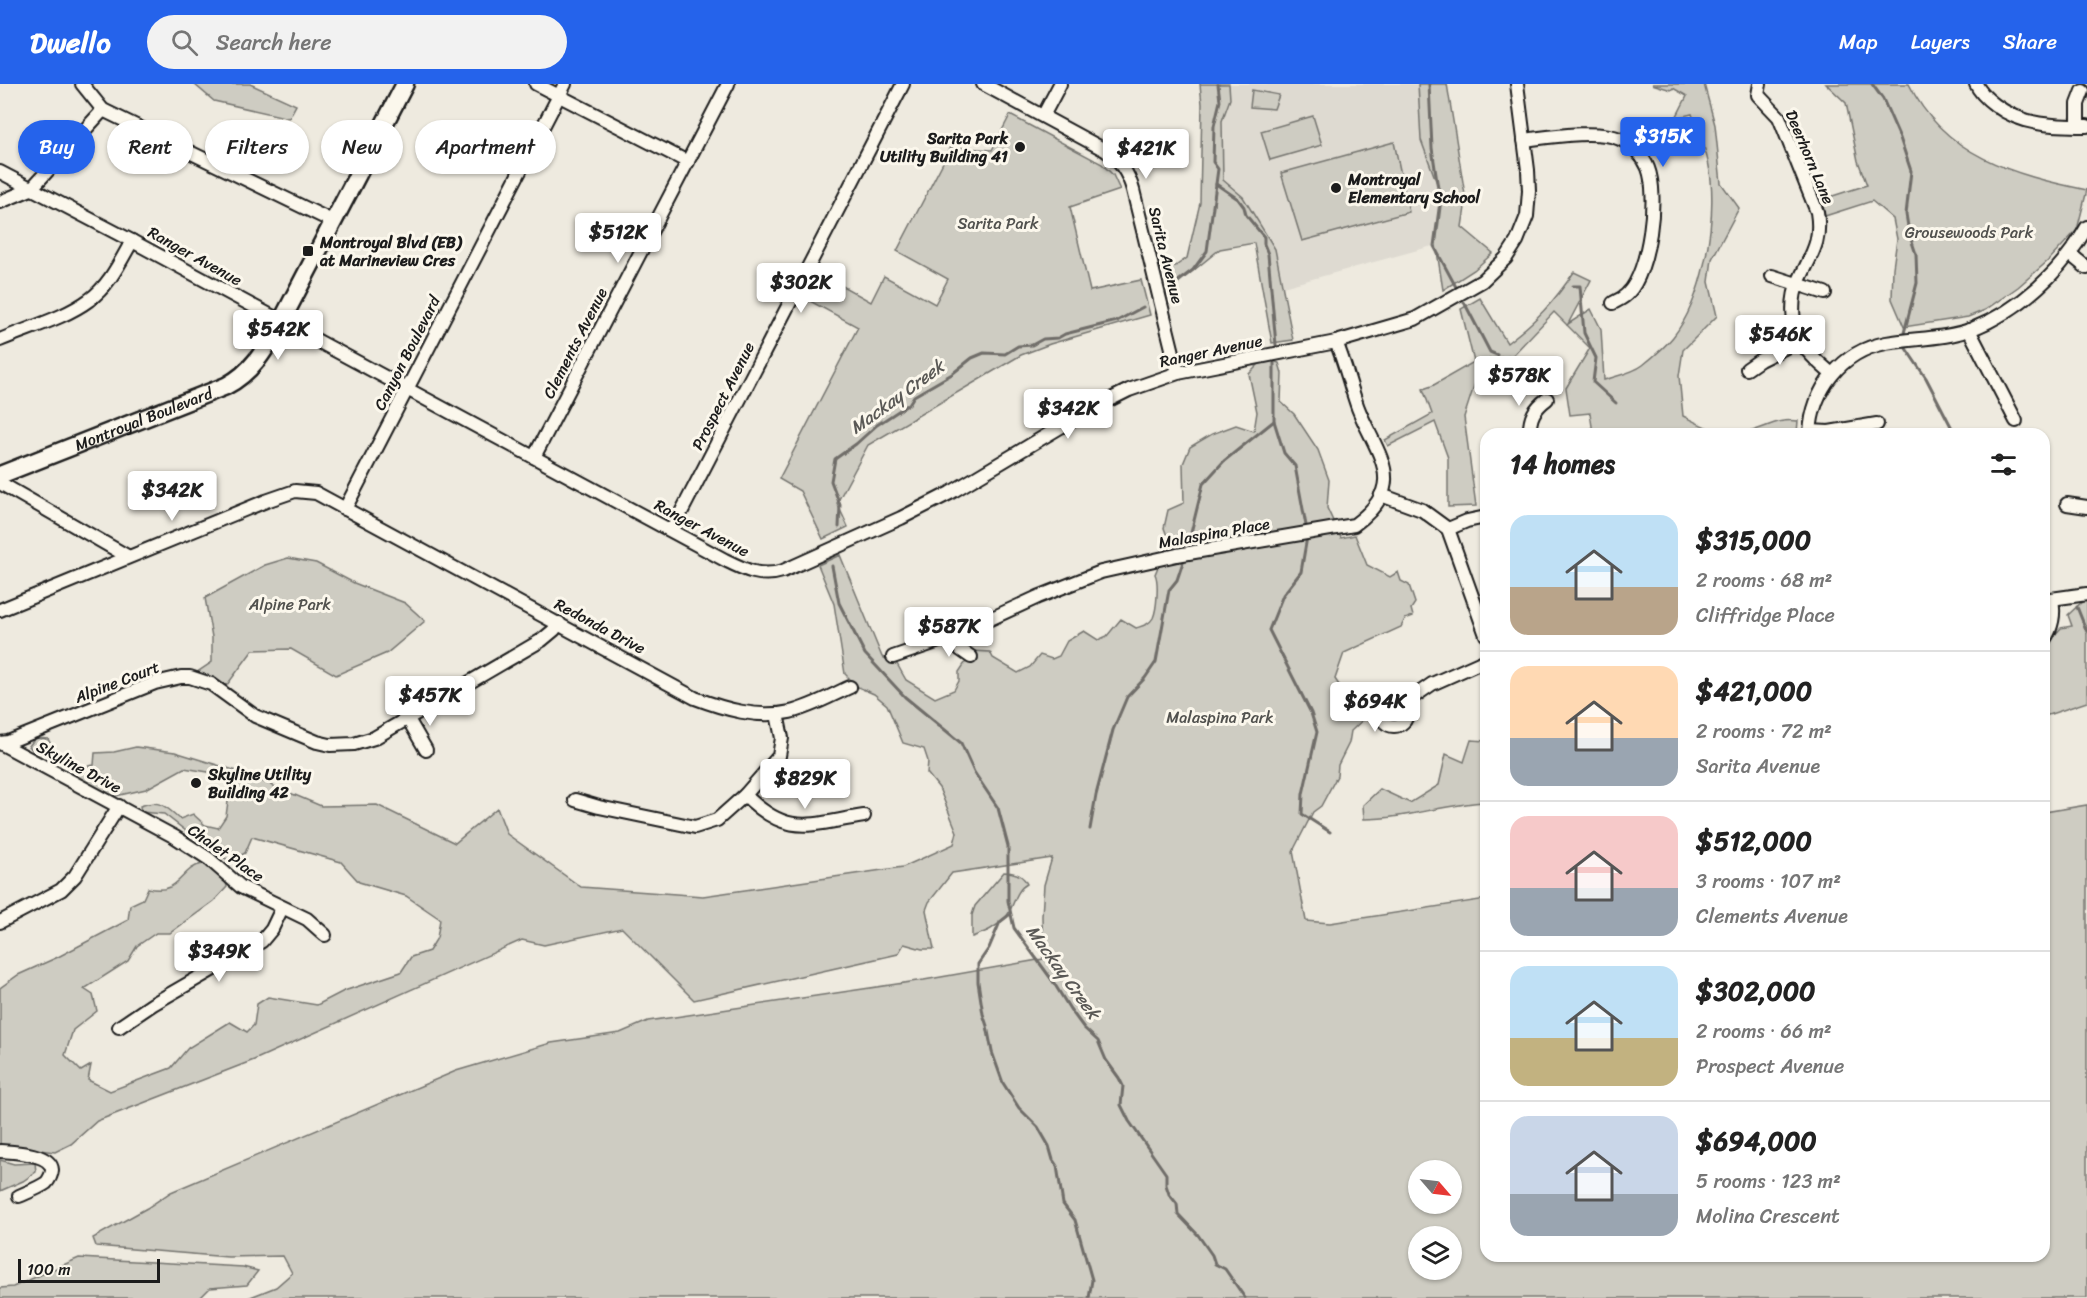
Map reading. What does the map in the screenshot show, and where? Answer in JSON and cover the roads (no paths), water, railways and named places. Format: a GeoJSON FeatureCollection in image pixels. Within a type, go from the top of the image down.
{"type":"FeatureCollection","features":[{"type":"Feature","properties":{"kind":"street"},"geometry":{"type":"LineString","coordinates":[[82,84],[103,110],[334,222]]}},
{"type":"Feature","properties":{"kind":"street","name":"Montroyal Boulevard"},"geometry":{"type":"LineString","coordinates":[[0,475],[232,382],[247,372],[262,356],[281,322],[405,84]]}},
{"type":"Feature","properties":{"kind":"street"},"geometry":{"type":"LineString","coordinates":[[536,84],[687,162]]}},
{"type":"Feature","properties":{"kind":"street","name":"Canyon Boulevard"},"geometry":{"type":"LineString","coordinates":[[345,509],[565,84]]}},
{"type":"Feature","properties":{"kind":"street","name":"Clements Avenue"},"geometry":{"type":"LineString","coordinates":[[534,458],[728,84]]}},
{"type":"Feature","properties":{"kind":"street","name":"Prospect Avenue"},"geometry":{"type":"LineString","coordinates":[[672,530],[903,84]]}},
{"type":"Feature","properties":{"kind":"street","name":"Sarita Avenue"},"geometry":{"type":"LineString","coordinates":[[983,84],[1105,150],[1127,172],[1178,373]]}},
{"type":"Feature","properties":{"kind":"street"},"geometry":{"type":"LineString","coordinates":[[1043,117],[1060,84]]}},
{"type":"Feature","properties":{"kind":"street","name":"Ranger Avenue"},"geometry":{"type":"LineString","coordinates":[[0,172],[747,571],[765,574],[783,571],[901,518],[950,493],[1089,410],[1155,380],[1178,373],[1336,342],[1415,319],[1482,281],[1506,258],[1517,241],[1527,216],[1529,180],[1517,84]]}},
{"type":"Feature","properties":{"kind":"street","name":"Deerhorn Lane"},"geometry":{"type":"LineString","coordinates":[[1760,84],[1758,95],[1779,117],[1817,212],[1820,228],[1813,255],[1797,284],[1794,310],[1800,340]]}},
{"type":"Feature","properties":{"kind":"street"},"geometry":{"type":"LineString","coordinates":[[1976,84],[1981,93],[1993,103],[2018,118],[2039,124],[2082,126],[2078,104],[2083,91]]}},
{"type":"Feature","properties":{"kind":"street"},"geometry":{"type":"LineString","coordinates":[[0,202],[31,189],[103,110]]}},
{"type":"Feature","properties":{"kind":"street"},"geometry":{"type":"LineString","coordinates":[[1524,140],[1593,134],[1610,135],[1632,146],[1648,169],[1652,200],[1644,256],[1635,284],[1629,293],[1613,303]]}},
{"type":"Feature","properties":{"kind":"street"},"geometry":{"type":"LineString","coordinates":[[1811,428],[1816,400],[1832,374],[1844,362],[1864,350],[1884,343],[1969,330],[1988,322],[2040,286],[2070,254],[2087,227]]}},
{"type":"Feature","properties":{"kind":"street"},"geometry":{"type":"LineString","coordinates":[[0,340],[90,300],[110,279],[132,241]]}},
{"type":"Feature","properties":{"kind":"street"},"geometry":{"type":"LineString","coordinates":[[2070,254],[2087,267]]}},
{"type":"Feature","properties":{"kind":"street"},"geometry":{"type":"LineString","coordinates":[[1772,276],[1825,293]]}},
{"type":"Feature","properties":{"kind":"street"},"geometry":{"type":"LineString","coordinates":[[1969,330],[2016,421]]}},
{"type":"Feature","properties":{"kind":"street"},"geometry":{"type":"LineString","coordinates":[[1747,369],[1800,340],[1832,374]]}},
{"type":"Feature","properties":{"kind":"street"},"geometry":{"type":"LineString","coordinates":[[1336,342],[1358,407],[1384,463],[1386,474],[1381,495],[1422,510],[1448,529],[1480,618]]}},
{"type":"Feature","properties":{"kind":"street"},"geometry":{"type":"LineString","coordinates":[[1531,428],[1533,414],[1537,407],[1547,399]]}},
{"type":"Feature","properties":{"kind":"street"},"geometry":{"type":"LineString","coordinates":[[1853,428],[1877,424]]}},
{"type":"Feature","properties":{"kind":"street"},"geometry":{"type":"LineString","coordinates":[[0,483],[127,556]]}},
{"type":"Feature","properties":{"kind":"street","name":"Redonda Drive"},"geometry":{"type":"LineString","coordinates":[[0,610],[127,556],[295,491],[316,493],[695,698],[734,710],[777,714],[807,706],[850,687]]}},
{"type":"Feature","properties":{"kind":"street","name":"Malaspina Place"},"geometry":{"type":"LineString","coordinates":[[893,657],[951,637],[1038,597],[1101,572],[1177,555],[1354,525],[1367,516],[1381,495]]}},
{"type":"Feature","properties":{"kind":"street"},"geometry":{"type":"LineString","coordinates":[[2067,504],[2087,507]]}},
{"type":"Feature","properties":{"kind":"street"},"geometry":{"type":"LineString","coordinates":[[1448,529],[1480,518]]}},
{"type":"Feature","properties":{"kind":"street"},"geometry":{"type":"LineString","coordinates":[[2050,600],[2087,594]]}},
{"type":"Feature","properties":{"kind":"street"},"geometry":{"type":"LineString","coordinates":[[2050,608],[2053,620],[2050,631]]}},
{"type":"Feature","properties":{"kind":"street","name":"Alpine Court"},"geometry":{"type":"LineString","coordinates":[[0,743],[8,742],[155,683],[181,677],[190,677],[211,684],[255,716],[317,742],[343,745],[364,741],[408,719],[542,640],[554,630],[558,622]]}},
{"type":"Feature","properties":{"kind":"street"},"geometry":{"type":"LineString","coordinates":[[951,637],[971,657]]}},
{"type":"Feature","properties":{"kind":"street"},"geometry":{"type":"LineString","coordinates":[[1402,704],[1432,684],[1480,663]]}},
{"type":"Feature","properties":{"kind":"street"},"geometry":{"type":"LineString","coordinates":[[575,800],[695,827],[717,820],[745,795],[779,756],[782,738],[777,714]]}},
{"type":"Feature","properties":{"kind":"street"},"geometry":{"type":"LineString","coordinates":[[408,719],[426,750]]}},
{"type":"Feature","properties":{"kind":"street","name":"Skyline Drive"},"geometry":{"type":"LineString","coordinates":[[0,743],[119,806],[75,876],[62,890],[0,922]]}},
{"type":"Feature","properties":{"kind":"street"},"geometry":{"type":"LineString","coordinates":[[745,795],[761,811],[774,819],[798,826],[864,816]]}},
{"type":"Feature","properties":{"kind":"street","name":"Chalet Place"},"geometry":{"type":"LineString","coordinates":[[119,806],[204,855],[241,887],[314,924],[325,935]]}},
{"type":"Feature","properties":{"kind":"street"},"geometry":{"type":"LineString","coordinates":[[119,1027],[153,1004],[262,941],[272,929],[282,908]]}},
{"type":"Feature","properties":{"kind":"street"},"geometry":{"type":"LineString","coordinates":[[0,1151],[39,1156],[49,1162],[51,1175],[46,1183],[19,1196]]}},
{"type":"Feature","properties":{"kind":"waterway","name":"Mackay Creek"},"geometry":{"type":"LineString","coordinates":[[1177,282],[1193,270],[1207,251],[1218,169],[1213,162],[1214,126],[1220,101],[1218,84]]}},
{"type":"Feature","properties":{"kind":"waterway"},"geometry":{"type":"LineString","coordinates":[[1429,84],[1432,148],[1440,202],[1434,246],[1456,287]]}},
{"type":"Feature","properties":{"kind":"waterway"},"geometry":{"type":"LineString","coordinates":[[1872,84],[1883,99],[1911,171],[1906,214],[1916,254],[1917,283],[1904,333]]}},
{"type":"Feature","properties":{"kind":"waterway"},"geometry":{"type":"LineString","coordinates":[[1216,184],[1238,199],[1246,215],[1264,237],[1268,254],[1276,345]]}},
{"type":"Feature","properties":{"kind":"waterway"},"geometry":{"type":"LineString","coordinates":[[1573,286],[1580,286],[1584,333],[1596,358],[1593,382],[1616,403]]}},
{"type":"Feature","properties":{"kind":"waterway"},"geometry":{"type":"LineString","coordinates":[[1464,302],[1490,352],[1497,355]]}},
{"type":"Feature","properties":{"kind":"waterway","name":"Mackay Creek"},"geometry":{"type":"LineString","coordinates":[[839,527],[840,505],[831,481],[835,459],[877,425],[909,404],[914,396],[952,374],[972,358],[984,353],[1005,354],[1018,346],[1032,345],[1043,339],[1058,338],[1065,334],[1117,321],[1143,307]]}},
{"type":"Feature","properties":{"kind":"waterway"},"geometry":{"type":"LineString","coordinates":[[1903,344],[1926,378],[1952,428]]}},
{"type":"Feature","properties":{"kind":"waterway"},"geometry":{"type":"LineString","coordinates":[[1274,363],[1274,421],[1284,453],[1295,466],[1307,531]]}},
{"type":"Feature","properties":{"kind":"waterway"},"geometry":{"type":"LineString","coordinates":[[1188,545],[1203,484],[1224,461],[1274,421]]}},
{"type":"Feature","properties":{"kind":"waterway"},"geometry":{"type":"LineString","coordinates":[[1307,537],[1301,572],[1283,595],[1269,630],[1311,713],[1317,732],[1303,794],[1302,814],[1330,832]]}},
{"type":"Feature","properties":{"kind":"waterway"},"geometry":{"type":"LineString","coordinates":[[1090,829],[1096,795],[1113,730],[1127,697],[1156,662],[1169,590],[1177,580],[1183,562]]}},
{"type":"Feature","properties":{"kind":"waterway","name":"Mackay Creek"},"geometry":{"type":"LineString","coordinates":[[832,566],[839,603],[865,654],[905,697],[961,743],[974,772],[998,808],[1008,846],[1008,901],[1014,928],[1084,1028],[1098,1041],[1106,1060],[1123,1086],[1121,1105],[1129,1121],[1166,1174],[1166,1185],[1169,1194],[1177,1204],[1178,1214],[1198,1235],[1212,1255],[1215,1264],[1225,1269],[1245,1298]]}},
{"type":"Feature","properties":{"kind":"waterway"},"geometry":{"type":"LineString","coordinates":[[2077,607],[2087,632]]}},
{"type":"Feature","properties":{"kind":"waterway"},"geometry":{"type":"LineString","coordinates":[[1009,915],[1000,922],[989,948],[978,964],[983,1014],[992,1052],[1003,1083],[1019,1108],[1038,1127],[1057,1166],[1063,1204],[1075,1220],[1092,1280],[1089,1298]]}},
{"type":"Feature","properties":{"kind":"place","name":"Sarita Park Utility Building 41"},"geometry":{"type":"Point","coordinates":[1020,147]}},
{"type":"Feature","properties":{"kind":"place","name":"Montroyal Elementary School"},"geometry":{"type":"Point","coordinates":[1336,188]}},
{"type":"Feature","properties":{"kind":"place","name":"Montroyal Blvd (EB) at Marineview Cres"},"geometry":{"type":"Point","coordinates":[308,251]}},
{"type":"Feature","properties":{"kind":"place","name":"Skyline Utility Building 42"},"geometry":{"type":"Point","coordinates":[196,783]}},
{"type":"Feature","properties":{"kind":"park label","name":"Sarita Park"},"geometry":{"type":"Point","coordinates":[998,223]}},
{"type":"Feature","properties":{"kind":"park label","name":"Grousewoods Park"},"geometry":{"type":"Point","coordinates":[1969,232]}},
{"type":"Feature","properties":{"kind":"park label","name":"Alpine Park"},"geometry":{"type":"Point","coordinates":[290,604]}},
{"type":"Feature","properties":{"kind":"park label","name":"Malaspina Park"},"geometry":{"type":"Point","coordinates":[1220,717]}}]}
